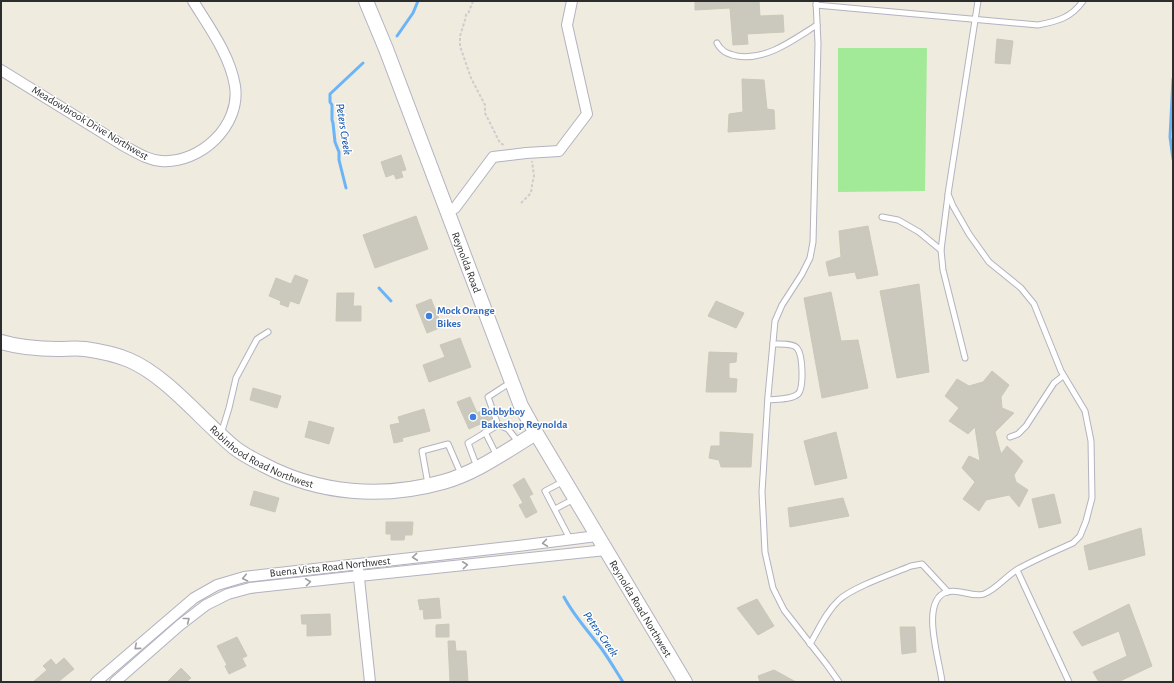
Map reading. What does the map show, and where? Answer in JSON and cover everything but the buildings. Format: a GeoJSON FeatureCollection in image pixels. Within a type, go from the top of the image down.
{"type":"FeatureCollection","features":[{"type":"Feature","properties":{"kind":"main road","name":"Reynolda Road"},"geometry":{"type":"LineString","coordinates":[[366,1],[386,49],[522,406],[536,433],[597,536]]}},
{"type":"Feature","properties":{"kind":"main road","name":"Robinhood Road Northwest"},"geometry":{"type":"LineString","coordinates":[[1,342],[56,349],[84,349],[106,353],[129,360],[153,373],[237,450],[279,473],[322,487],[349,491],[399,491],[443,482],[477,468],[536,433]]}},
{"type":"Feature","properties":{"kind":"main road","name":"Reynolda Road Northwest"},"geometry":{"type":"LineString","coordinates":[[597,536],[685,682]]}},
{"type":"Feature","properties":{"kind":"street","name":"Meadowbrook Drive Northwest"},"geometry":{"type":"LineString","coordinates":[[1,70],[124,146],[152,160],[161,161],[184,158],[215,140],[221,134],[231,115],[235,95],[235,86],[232,73],[225,56],[193,1]]}},
{"type":"Feature","properties":{"kind":"street"},"geometry":{"type":"LineString","coordinates":[[447,212],[456,208],[493,157],[559,151],[587,114],[567,25],[572,1]]}},
{"type":"Feature","properties":{"kind":"street","name":"Buena Vista Road Northwest"},"geometry":{"type":"LineString","coordinates":[[96,682],[194,598],[217,585],[244,577],[597,536]]}},
{"type":"Feature","properties":{"kind":"street","name":"Buena Vista Road Northwest"},"geometry":{"type":"LineString","coordinates":[[115,682],[206,605],[228,594],[250,588],[606,550]]}},
{"type":"Feature","properties":{"kind":"street"},"geometry":{"type":"LineString","coordinates":[[358,564],[370,682]]}},
{"type":"Feature","properties":{"kind":"lane"},"geometry":{"type":"LineString","coordinates":[[965,358],[943,270],[941,250],[974,19],[978,1]]}},
{"type":"Feature","properties":{"kind":"lane"},"geometry":{"type":"LineString","coordinates":[[839,682],[784,610],[773,588],[765,552],[762,492],[775,321],[782,305],[802,274],[810,258],[813,242],[818,44],[816,3],[1038,25],[1061,20],[1071,15],[1083,1]]}},
{"type":"Feature","properties":{"kind":"lane"},"geometry":{"type":"LineString","coordinates":[[717,43],[720,50],[729,55],[741,57],[753,56],[784,46],[817,25]]}},
{"type":"Feature","properties":{"kind":"lane"},"geometry":{"type":"LineString","coordinates":[[942,682],[932,622],[933,608],[938,598],[948,592],[984,594],[1017,570],[1073,543],[1080,536],[1086,521],[1092,498],[1091,441],[1085,411],[1063,376],[1034,304],[1021,288],[989,262],[969,234],[948,194]]}},
{"type":"Feature","properties":{"kind":"lane"},"geometry":{"type":"LineString","coordinates":[[882,217],[898,220],[919,232],[941,250]]}},
{"type":"Feature","properties":{"kind":"lane"},"geometry":{"type":"LineString","coordinates":[[220,435],[229,408],[236,378],[257,339],[268,332]]}},
{"type":"Feature","properties":{"kind":"lane"},"geometry":{"type":"LineString","coordinates":[[768,400],[794,397],[799,392],[801,387],[802,358],[797,348],[793,345],[773,344]]}},
{"type":"Feature","properties":{"kind":"lane"},"geometry":{"type":"LineString","coordinates":[[1010,437],[1018,434],[1026,426],[1054,383],[1063,376]]}},
{"type":"Feature","properties":{"kind":"lane"},"geometry":{"type":"LineString","coordinates":[[512,382],[488,397],[498,425],[508,429],[518,443]]}},
{"type":"Feature","properties":{"kind":"lane"},"geometry":{"type":"LineString","coordinates":[[477,468],[468,443],[498,425]]}},
{"type":"Feature","properties":{"kind":"lane"},"geometry":{"type":"LineString","coordinates":[[485,432],[497,456]]}},
{"type":"Feature","properties":{"kind":"lane"},"geometry":{"type":"LineString","coordinates":[[428,485],[422,451],[448,444],[461,475]]}},
{"type":"Feature","properties":{"kind":"lane"},"geometry":{"type":"LineString","coordinates":[[564,481],[545,491],[570,539]]}},
{"type":"Feature","properties":{"kind":"lane"},"geometry":{"type":"LineString","coordinates":[[555,509],[575,499]]}},
{"type":"Feature","properties":{"kind":"lane"},"geometry":{"type":"LineString","coordinates":[[810,644],[827,614],[838,600],[848,593],[911,566],[922,564],[948,592]]}},
{"type":"Feature","properties":{"kind":"lane"},"geometry":{"type":"LineString","coordinates":[[1017,570],[1069,682]]}},
{"type":"Feature","properties":{"kind":"path"},"geometry":{"type":"LineString","coordinates":[[473,1],[471,9],[466,15],[460,36],[460,46],[471,78],[485,105],[485,113],[500,143],[508,148]]}},
{"type":"Feature","properties":{"kind":"path"},"geometry":{"type":"LineString","coordinates":[[521,203],[531,193],[534,176],[534,166],[530,156],[526,153]]}},
{"type":"Feature","properties":{"kind":"green space"},"geometry":{"type":"Polygon","coordinates":[[[838,48],[927,48],[925,191],[838,192],[838,48]]]}},
{"type":"Feature","properties":{"kind":"waterway","name":"Peters Creek"},"geometry":{"type":"LineString","coordinates":[[397,36],[413,13],[418,1]]}},
{"type":"Feature","properties":{"kind":"waterway","name":"Peters Creek"},"geometry":{"type":"LineString","coordinates":[[346,188],[339,160],[339,152],[335,142],[330,94],[363,63]]}},
{"type":"Feature","properties":{"kind":"waterway"},"geometry":{"type":"LineString","coordinates":[[1173,79],[1170,137],[1173,159]]}},
{"type":"Feature","properties":{"kind":"waterway","name":"Peters Creek"},"geometry":{"type":"LineString","coordinates":[[379,288],[391,301]]}},
{"type":"Feature","properties":{"kind":"waterway","name":"Peters Creek"},"geometry":{"type":"LineString","coordinates":[[564,597],[577,617],[604,652],[623,682]]}},
{"type":"Feature","properties":{"kind":"place","name":"Mock Orange Bikes"},"geometry":{"type":"Point","coordinates":[429,316]}},
{"type":"Feature","properties":{"kind":"place","name":"Bobbyboy Bakeshop Reynolda"},"geometry":{"type":"Point","coordinates":[473,417]}}]}
